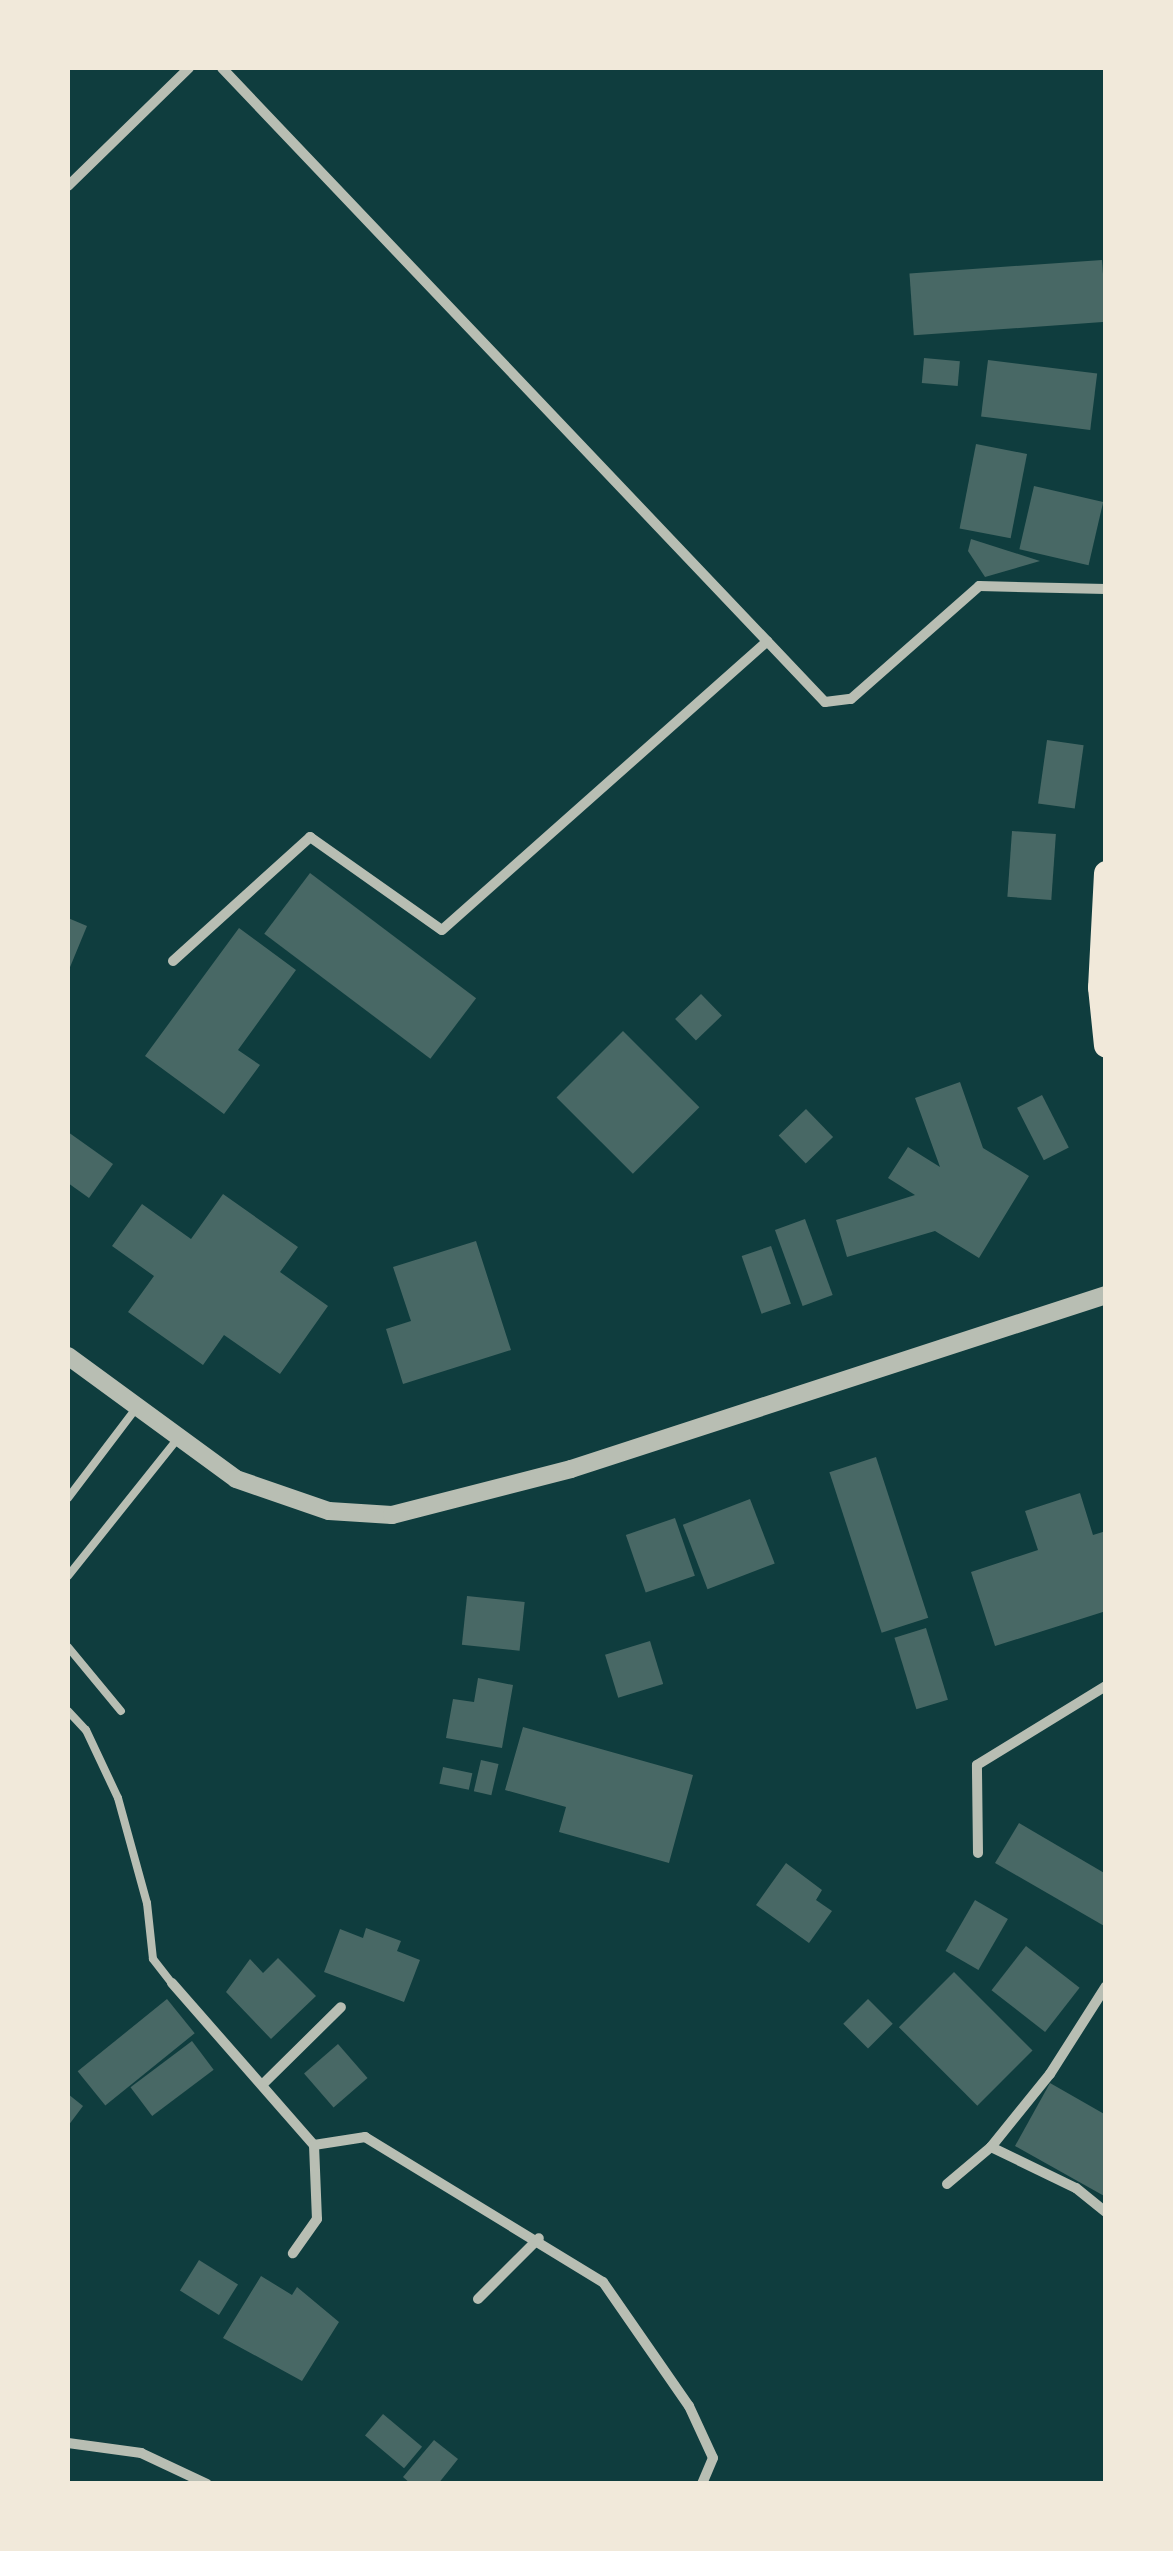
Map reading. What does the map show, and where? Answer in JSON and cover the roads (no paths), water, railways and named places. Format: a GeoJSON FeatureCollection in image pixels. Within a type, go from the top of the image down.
{"type":"FeatureCollection","features":[{"type":"Feature","properties":{"kind":"main road"},"geometry":{"type":"LineString","coordinates":[[1106,873],[1100,987],[1106,1045]]}},
{"type":"Feature","properties":{"kind":"street"},"geometry":{"type":"LineString","coordinates":[[68,186],[188,68]]}},
{"type":"Feature","properties":{"kind":"street"},"geometry":{"type":"LineString","coordinates":[[222,68],[825,702],[851,699],[979,586],[1106,589]]}},
{"type":"Feature","properties":{"kind":"street"},"geometry":{"type":"LineString","coordinates":[[173,961],[310,836],[442,930],[767,641]]}},
{"type":"Feature","properties":{"kind":"street"},"geometry":{"type":"LineString","coordinates":[[68,1356],[236,1479],[297,1503],[366,1516],[420,1512],[833,1388],[1106,1294]]}},
{"type":"Feature","properties":{"kind":"street"},"geometry":{"type":"LineString","coordinates":[[978,1854],[977,1765],[1106,1686]]}},
{"type":"Feature","properties":{"kind":"street"},"geometry":{"type":"LineString","coordinates":[[172,1983],[264,2083],[314,2145],[316,2219],[293,2252]]}},
{"type":"Feature","properties":{"kind":"street"},"geometry":{"type":"LineString","coordinates":[[947,2184],[990,2147],[1050,2074],[1106,1986]]}},
{"type":"Feature","properties":{"kind":"street"},"geometry":{"type":"LineString","coordinates":[[264,2083],[342,2007]]}},
{"type":"Feature","properties":{"kind":"street"},"geometry":{"type":"LineString","coordinates":[[314,2145],[365,2136],[540,2238],[603,2282],[689,2406],[712,2458],[702,2484]]}},
{"type":"Feature","properties":{"kind":"street"},"geometry":{"type":"LineString","coordinates":[[990,2147],[1076,2188],[1106,2212]]}},
{"type":"Feature","properties":{"kind":"street"},"geometry":{"type":"LineString","coordinates":[[478,2299],[540,2238]]}},
{"type":"Feature","properties":{"kind":"street"},"geometry":{"type":"LineString","coordinates":[[68,2443],[142,2454],[207,2484]]}},
{"type":"Feature","properties":{"kind":"lane"},"geometry":{"type":"LineString","coordinates":[[68,1498],[136,1407]]}},
{"type":"Feature","properties":{"kind":"lane"},"geometry":{"type":"LineString","coordinates":[[68,1576],[178,1438]]}},
{"type":"Feature","properties":{"kind":"lane"},"geometry":{"type":"LineString","coordinates":[[68,1647],[121,1711]]}},
{"type":"Feature","properties":{"kind":"lane"},"geometry":{"type":"LineString","coordinates":[[68,1710],[86,1730],[134,1851],[153,1959],[172,1983]]}}]}
